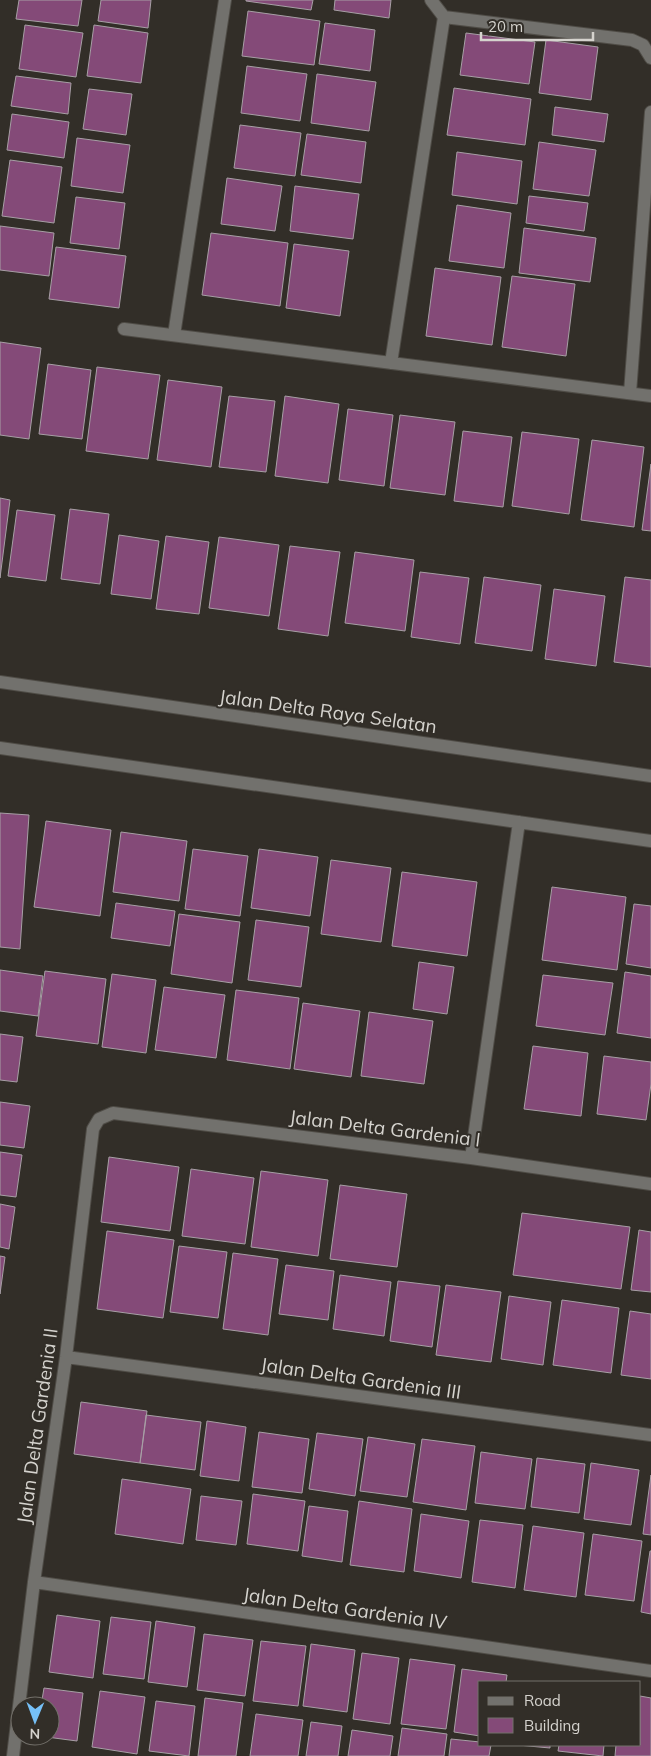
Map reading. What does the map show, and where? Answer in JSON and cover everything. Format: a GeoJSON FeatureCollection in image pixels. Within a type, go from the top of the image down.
{"type":"FeatureCollection","features":[{"type":"Feature","properties":{"kind":"street"},"geometry":{"type":"LineString","coordinates":[[174,335],[225,0]]}},
{"type":"Feature","properties":{"kind":"street"},"geometry":{"type":"LineString","coordinates":[[431,0],[444,17],[632,40],[643,45],[651,58]]}},
{"type":"Feature","properties":{"kind":"street"},"geometry":{"type":"LineString","coordinates":[[391,363],[444,17]]}},
{"type":"Feature","properties":{"kind":"street"},"geometry":{"type":"LineString","coordinates":[[630,393],[648,203],[651,112]]}},
{"type":"Feature","properties":{"kind":"street"},"geometry":{"type":"LineString","coordinates":[[124,329],[651,396]]}},
{"type":"Feature","properties":{"kind":"street","name":"Jalan Delta Raya Selatan"},"geometry":{"type":"LineString","coordinates":[[0,682],[651,776]]}},
{"type":"Feature","properties":{"kind":"street"},"geometry":{"type":"LineString","coordinates":[[0,748],[651,841]]}},
{"type":"Feature","properties":{"kind":"street"},"geometry":{"type":"LineString","coordinates":[[471,1158],[519,822]]}},
{"type":"Feature","properties":{"kind":"street","name":"Jalan Delta Gardenia I"},"geometry":{"type":"LineString","coordinates":[[113,1113],[471,1158],[651,1184]]}},
{"type":"Feature","properties":{"kind":"street","name":"Jalan Delta Gardenia II"},"geometry":{"type":"LineString","coordinates":[[13,1756],[34,1582],[66,1358],[92,1129],[99,1119],[113,1113]]}},
{"type":"Feature","properties":{"kind":"street","name":"Jalan Delta Gardenia III"},"geometry":{"type":"LineString","coordinates":[[66,1358],[651,1435]]}},
{"type":"Feature","properties":{"kind":"street","name":"Jalan Delta Gardenia IV"},"geometry":{"type":"LineString","coordinates":[[34,1582],[651,1671]]}},
{"type":"Feature","properties":{"kind":"building"},"geometry":{"type":"Polygon","coordinates":[[[19,0],[82,0],[78,26],[16,19],[19,0]]]}},
{"type":"Feature","properties":{"kind":"building"},"geometry":{"type":"Polygon","coordinates":[[[101,0],[151,0],[148,28],[98,21],[101,0]]]}},
{"type":"Feature","properties":{"kind":"building"},"geometry":{"type":"Polygon","coordinates":[[[246,0],[313,0],[311,10],[246,0]]]}},
{"type":"Feature","properties":{"kind":"building"},"geometry":{"type":"Polygon","coordinates":[[[335,0],[391,0],[389,18],[334,10],[335,0]]]}},
{"type":"Feature","properties":{"kind":"building"},"geometry":{"type":"Polygon","coordinates":[[[248,11],[320,21],[314,65],[242,56],[248,11]]]}},
{"type":"Feature","properties":{"kind":"building"},"geometry":{"type":"Polygon","coordinates":[[[325,23],[375,30],[370,71],[319,64],[325,23]]]}},
{"type":"Feature","properties":{"kind":"building"},"geometry":{"type":"Polygon","coordinates":[[[25,25],[83,33],[76,77],[19,69],[25,25]]]}},
{"type":"Feature","properties":{"kind":"building"},"geometry":{"type":"Polygon","coordinates":[[[94,25],[148,33],[141,83],[87,76],[94,25]]]}},
{"type":"Feature","properties":{"kind":"building"},"geometry":{"type":"Polygon","coordinates":[[[466,33],[535,42],[529,84],[460,75],[466,33]]]}},
{"type":"Feature","properties":{"kind":"building"},"geometry":{"type":"Polygon","coordinates":[[[546,40],[598,47],[591,100],[539,93],[546,40]]]}},
{"type":"Feature","properties":{"kind":"building"},"geometry":{"type":"Polygon","coordinates":[[[247,66],[307,74],[300,121],[241,113],[247,66]]]}},
{"type":"Feature","properties":{"kind":"building"},"geometry":{"type":"Polygon","coordinates":[[[317,74],[376,82],[369,131],[311,123],[317,74]]]}},
{"type":"Feature","properties":{"kind":"building"},"geometry":{"type":"Polygon","coordinates":[[[16,76],[71,83],[68,114],[11,106],[16,76]]]}},
{"type":"Feature","properties":{"kind":"building"},"geometry":{"type":"Polygon","coordinates":[[[454,88],[531,99],[525,145],[447,135],[454,88]]]}},
{"type":"Feature","properties":{"kind":"building"},"geometry":{"type":"Polygon","coordinates":[[[89,89],[132,94],[126,135],[83,129],[89,89]]]}},
{"type":"Feature","properties":{"kind":"building"},"geometry":{"type":"Polygon","coordinates":[[[555,107],[608,114],[604,142],[552,135],[555,107]]]}},
{"type":"Feature","properties":{"kind":"building"},"geometry":{"type":"Polygon","coordinates":[[[12,114],[69,122],[64,158],[7,150],[12,114]]]}},
{"type":"Feature","properties":{"kind":"building"},"geometry":{"type":"Polygon","coordinates":[[[240,125],[301,133],[295,176],[234,168],[240,125]]]}},
{"type":"Feature","properties":{"kind":"building"},"geometry":{"type":"Polygon","coordinates":[[[307,134],[366,142],[361,183],[301,175],[307,134]]]}},
{"type":"Feature","properties":{"kind":"building"},"geometry":{"type":"Polygon","coordinates":[[[77,138],[130,145],[123,193],[71,186],[77,138]]]}},
{"type":"Feature","properties":{"kind":"building"},"geometry":{"type":"Polygon","coordinates":[[[539,142],[596,150],[589,196],[533,189],[539,142]]]}},
{"type":"Feature","properties":{"kind":"building"},"geometry":{"type":"Polygon","coordinates":[[[457,152],[522,161],[517,204],[452,195],[457,152]]]}},
{"type":"Feature","properties":{"kind":"building"},"geometry":{"type":"Polygon","coordinates":[[[10,160],[62,167],[54,223],[2,216],[10,160]]]}},
{"type":"Feature","properties":{"kind":"building"},"geometry":{"type":"Polygon","coordinates":[[[227,178],[282,186],[275,231],[221,224],[227,178]]]}},
{"type":"Feature","properties":{"kind":"building"},"geometry":{"type":"Polygon","coordinates":[[[295,186],[359,194],[353,239],[290,231],[295,186]]]}},
{"type":"Feature","properties":{"kind":"building"},"geometry":{"type":"Polygon","coordinates":[[[529,196],[588,203],[584,231],[526,223],[529,196]]]}},
{"type":"Feature","properties":{"kind":"building"},"geometry":{"type":"Polygon","coordinates":[[[76,197],[125,203],[119,249],[70,243],[76,197]]]}},
{"type":"Feature","properties":{"kind":"building"},"geometry":{"type":"Polygon","coordinates":[[[457,205],[511,213],[504,268],[449,261],[457,205]]]}},
{"type":"Feature","properties":{"kind":"building"},"geometry":{"type":"Polygon","coordinates":[[[0,226],[54,233],[49,276],[0,270],[0,226]]]}},
{"type":"Feature","properties":{"kind":"building"},"geometry":{"type":"Polygon","coordinates":[[[524,228],[596,238],[590,282],[519,273],[524,228]]]}},
{"type":"Feature","properties":{"kind":"building"},"geometry":{"type":"Polygon","coordinates":[[[211,233],[288,243],[280,306],[202,295],[211,233]]]}},
{"type":"Feature","properties":{"kind":"building"},"geometry":{"type":"Polygon","coordinates":[[[294,244],[349,251],[340,316],[286,308],[294,244]]]}},
{"type":"Feature","properties":{"kind":"building"},"geometry":{"type":"Polygon","coordinates":[[[56,247],[126,256],[119,308],[49,299],[56,247]]]}},
{"type":"Feature","properties":{"kind":"building"},"geometry":{"type":"Polygon","coordinates":[[[435,268],[501,277],[492,345],[426,336],[435,268]]]}},
{"type":"Feature","properties":{"kind":"building"},"geometry":{"type":"Polygon","coordinates":[[[512,276],[575,284],[566,356],[502,347],[512,276]]]}},
{"type":"Feature","properties":{"kind":"building"},"geometry":{"type":"Polygon","coordinates":[[[0,342],[41,348],[29,439],[0,435],[0,342]]]}},
{"type":"Feature","properties":{"kind":"building"},"geometry":{"type":"Polygon","coordinates":[[[48,364],[91,370],[82,439],[39,434],[48,364]]]}},
{"type":"Feature","properties":{"kind":"building"},"geometry":{"type":"Polygon","coordinates":[[[97,367],[160,375],[148,459],[86,451],[97,367]]]}},
{"type":"Feature","properties":{"kind":"building"},"geometry":{"type":"Polygon","coordinates":[[[168,380],[222,387],[211,467],[157,460],[168,380]]]}},
{"type":"Feature","properties":{"kind":"building"},"geometry":{"type":"Polygon","coordinates":[[[229,396],[275,401],[266,472],[219,467],[229,396]]]}},
{"type":"Feature","properties":{"kind":"building"},"geometry":{"type":"Polygon","coordinates":[[[285,396],[339,404],[328,483],[275,476],[285,396]]]}},
{"type":"Feature","properties":{"kind":"building"},"geometry":{"type":"Polygon","coordinates":[[[348,409],[393,415],[384,486],[339,480],[348,409]]]}},
{"type":"Feature","properties":{"kind":"building"},"geometry":{"type":"Polygon","coordinates":[[[400,415],[455,422],[445,495],[390,488],[400,415]]]}},
{"type":"Feature","properties":{"kind":"building"},"geometry":{"type":"Polygon","coordinates":[[[463,431],[512,437],[503,507],[454,501],[463,431]]]}},
{"type":"Feature","properties":{"kind":"building"},"geometry":{"type":"Polygon","coordinates":[[[522,432],[579,439],[569,514],[512,506],[522,432]]]}},
{"type":"Feature","properties":{"kind":"building"},"geometry":{"type":"Polygon","coordinates":[[[592,440],[644,447],[634,527],[581,520],[592,440]]]}},
{"type":"Feature","properties":{"kind":"building"},"geometry":{"type":"Polygon","coordinates":[[[651,464],[651,531],[642,530],[651,464]]]}},
{"type":"Feature","properties":{"kind":"building"},"geometry":{"type":"Polygon","coordinates":[[[0,498],[10,500],[0,578],[0,498]]]}},
{"type":"Feature","properties":{"kind":"building"},"geometry":{"type":"Polygon","coordinates":[[[70,509],[109,514],[100,584],[61,579],[70,509]]]}},
{"type":"Feature","properties":{"kind":"building"},"geometry":{"type":"Polygon","coordinates":[[[17,510],[55,515],[46,581],[8,576],[17,510]]]}},
{"type":"Feature","properties":{"kind":"building"},"geometry":{"type":"Polygon","coordinates":[[[119,535],[159,541],[151,599],[111,594],[119,535]]]}},
{"type":"Feature","properties":{"kind":"building"},"geometry":{"type":"Polygon","coordinates":[[[166,536],[209,542],[199,614],[156,609],[166,536]]]}},
{"type":"Feature","properties":{"kind":"building"},"geometry":{"type":"Polygon","coordinates":[[[219,537],[279,545],[269,616],[209,608],[219,537]]]}},
{"type":"Feature","properties":{"kind":"building"},"geometry":{"type":"Polygon","coordinates":[[[290,546],[340,552],[328,636],[278,629],[290,546]]]}},
{"type":"Feature","properties":{"kind":"building"},"geometry":{"type":"Polygon","coordinates":[[[355,552],[414,560],[405,631],[345,623],[355,552]]]}},
{"type":"Feature","properties":{"kind":"building"},"geometry":{"type":"Polygon","coordinates":[[[420,572],[469,578],[460,644],[411,637],[420,572]]]}},
{"type":"Feature","properties":{"kind":"building"},"geometry":{"type":"Polygon","coordinates":[[[484,577],[541,585],[532,651],[475,643],[484,577]]]}},
{"type":"Feature","properties":{"kind":"building"},"geometry":{"type":"Polygon","coordinates":[[[625,577],[651,580],[651,667],[614,662],[625,577]]]}},
{"type":"Feature","properties":{"kind":"building"},"geometry":{"type":"Polygon","coordinates":[[[554,589],[605,596],[596,666],[545,659],[554,589]]]}},
{"type":"Feature","properties":{"kind":"building"},"geometry":{"type":"Polygon","coordinates":[[[0,813],[29,815],[20,949],[0,947],[0,813]]]}},
{"type":"Feature","properties":{"kind":"building"},"geometry":{"type":"Polygon","coordinates":[[[46,821],[111,830],[100,916],[34,907],[46,821]]]}},
{"type":"Feature","properties":{"kind":"building"},"geometry":{"type":"Polygon","coordinates":[[[121,832],[187,841],[179,901],[113,892],[121,832]]]}},
{"type":"Feature","properties":{"kind":"building"},"geometry":{"type":"Polygon","coordinates":[[[193,849],[248,856],[240,916],[185,909],[193,849]]]}},
{"type":"Feature","properties":{"kind":"building"},"geometry":{"type":"Polygon","coordinates":[[[259,849],[318,857],[310,916],[251,908],[259,849]]]}},
{"type":"Feature","properties":{"kind":"building"},"geometry":{"type":"Polygon","coordinates":[[[331,860],[391,868],[381,942],[321,934],[331,860]]]}},
{"type":"Feature","properties":{"kind":"building"},"geometry":{"type":"Polygon","coordinates":[[[402,872],[477,882],[467,956],[392,946],[402,872]]]}},
{"type":"Feature","properties":{"kind":"building"},"geometry":{"type":"Polygon","coordinates":[[[552,887],[626,897],[617,970],[542,960],[552,887]]]}},
{"type":"Feature","properties":{"kind":"building"},"geometry":{"type":"Polygon","coordinates":[[[116,903],[175,911],[170,946],[111,938],[116,903]]]}},
{"type":"Feature","properties":{"kind":"building"},"geometry":{"type":"Polygon","coordinates":[[[634,904],[651,906],[651,968],[626,964],[634,904]]]}},
{"type":"Feature","properties":{"kind":"building"},"geometry":{"type":"Polygon","coordinates":[[[179,914],[240,922],[232,983],[171,974],[179,914]]]}},
{"type":"Feature","properties":{"kind":"building"},"geometry":{"type":"Polygon","coordinates":[[[256,920],[309,927],[301,987],[248,980],[256,920]]]}},
{"type":"Feature","properties":{"kind":"building"},"geometry":{"type":"Polygon","coordinates":[[[419,962],[454,967],[447,1014],[413,1009],[419,962]]]}},
{"type":"Feature","properties":{"kind":"building"},"geometry":{"type":"Polygon","coordinates":[[[0,970],[43,976],[38,1016],[0,1011],[0,970]]]}},
{"type":"Feature","properties":{"kind":"building"},"geometry":{"type":"Polygon","coordinates":[[[45,971],[106,979],[98,1044],[36,1036],[45,971]]]}},
{"type":"Feature","properties":{"kind":"building"},"geometry":{"type":"Polygon","coordinates":[[[625,972],[651,976],[651,1038],[617,1033],[625,972]]]}},
{"type":"Feature","properties":{"kind":"building"},"geometry":{"type":"Polygon","coordinates":[[[112,974],[156,980],[146,1053],[102,1047],[112,974]]]}},
{"type":"Feature","properties":{"kind":"building"},"geometry":{"type":"Polygon","coordinates":[[[543,975],[613,983],[605,1035],[536,1026],[543,975]]]}},
{"type":"Feature","properties":{"kind":"building"},"geometry":{"type":"Polygon","coordinates":[[[164,987],[225,995],[216,1058],[155,1050],[164,987]]]}},
{"type":"Feature","properties":{"kind":"building"},"geometry":{"type":"Polygon","coordinates":[[[236,990],[299,998],[290,1069],[227,1060],[236,990]]]}},
{"type":"Feature","properties":{"kind":"building"},"geometry":{"type":"Polygon","coordinates":[[[303,1003],[360,1011],[351,1077],[294,1069],[303,1003]]]}},
{"type":"Feature","properties":{"kind":"building"},"geometry":{"type":"Polygon","coordinates":[[[369,1012],[433,1021],[424,1084],[361,1076],[369,1012]]]}},
{"type":"Feature","properties":{"kind":"building"},"geometry":{"type":"Polygon","coordinates":[[[0,1034],[23,1037],[17,1082],[0,1080],[0,1034]]]}},
{"type":"Feature","properties":{"kind":"building"},"geometry":{"type":"Polygon","coordinates":[[[533,1046],[588,1053],[581,1116],[524,1109],[533,1046]]]}},
{"type":"Feature","properties":{"kind":"building"},"geometry":{"type":"Polygon","coordinates":[[[604,1056],[651,1062],[651,1084],[646,1120],[597,1114],[604,1056]]]}},
{"type":"Feature","properties":{"kind":"building"},"geometry":{"type":"Polygon","coordinates":[[[0,1102],[30,1106],[24,1148],[0,1145],[0,1102]]]}},
{"type":"Feature","properties":{"kind":"building"},"geometry":{"type":"Polygon","coordinates":[[[0,1152],[22,1155],[16,1197],[0,1195],[0,1152]]]}},
{"type":"Feature","properties":{"kind":"building"},"geometry":{"type":"Polygon","coordinates":[[[109,1157],[179,1167],[170,1231],[101,1222],[109,1157]]]}},
{"type":"Feature","properties":{"kind":"building"},"geometry":{"type":"Polygon","coordinates":[[[191,1169],[254,1178],[245,1244],[182,1236],[191,1169]]]}},
{"type":"Feature","properties":{"kind":"building"},"geometry":{"type":"Polygon","coordinates":[[[261,1171],[328,1180],[318,1256],[251,1247],[261,1171]]]}},
{"type":"Feature","properties":{"kind":"building"},"geometry":{"type":"Polygon","coordinates":[[[340,1185],[407,1194],[397,1267],[330,1259],[340,1185]]]}},
{"type":"Feature","properties":{"kind":"building"},"geometry":{"type":"Polygon","coordinates":[[[0,1204],[15,1207],[9,1249],[0,1247],[0,1204]]]}},
{"type":"Feature","properties":{"kind":"building"},"geometry":{"type":"Polygon","coordinates":[[[522,1213],[630,1227],[621,1289],[513,1275],[522,1213]]]}},
{"type":"Feature","properties":{"kind":"building"},"geometry":{"type":"Polygon","coordinates":[[[639,1230],[651,1232],[651,1292],[631,1290],[639,1230]]]}},
{"type":"Feature","properties":{"kind":"building"},"geometry":{"type":"Polygon","coordinates":[[[107,1231],[174,1240],[163,1318],[97,1309],[107,1231]]]}},
{"type":"Feature","properties":{"kind":"building"},"geometry":{"type":"Polygon","coordinates":[[[179,1246],[227,1252],[218,1318],[170,1312],[179,1246]]]}},
{"type":"Feature","properties":{"kind":"building"},"geometry":{"type":"Polygon","coordinates":[[[233,1253],[278,1259],[268,1335],[223,1329],[233,1253]]]}},
{"type":"Feature","properties":{"kind":"building"},"geometry":{"type":"Polygon","coordinates":[[[0,1256],[5,1257],[0,1294],[0,1256]]]}},
{"type":"Feature","properties":{"kind":"building"},"geometry":{"type":"Polygon","coordinates":[[[286,1265],[334,1271],[328,1320],[279,1314],[286,1265]]]}},
{"type":"Feature","properties":{"kind":"building"},"geometry":{"type":"Polygon","coordinates":[[[340,1275],[391,1282],[384,1336],[333,1329],[340,1275]]]}},
{"type":"Feature","properties":{"kind":"building"},"geometry":{"type":"Polygon","coordinates":[[[398,1281],[440,1286],[432,1347],[390,1341],[398,1281]]]}},
{"type":"Feature","properties":{"kind":"building"},"geometry":{"type":"Polygon","coordinates":[[[446,1285],[501,1292],[491,1362],[436,1355],[446,1285]]]}},
{"type":"Feature","properties":{"kind":"building"},"geometry":{"type":"Polygon","coordinates":[[[509,1296],[551,1302],[543,1365],[501,1359],[509,1296]]]}},
{"type":"Feature","properties":{"kind":"building"},"geometry":{"type":"Polygon","coordinates":[[[562,1300],[619,1308],[611,1373],[553,1365],[562,1300]]]}},
{"type":"Feature","properties":{"kind":"building"},"geometry":{"type":"Polygon","coordinates":[[[630,1311],[651,1314],[651,1379],[621,1375],[630,1311]]]}},
{"type":"Feature","properties":{"kind":"building"},"geometry":{"type":"Polygon","coordinates":[[[81,1402],[147,1411],[140,1463],[74,1454],[81,1402]]]}},
{"type":"Feature","properties":{"kind":"building"},"geometry":{"type":"Polygon","coordinates":[[[146,1415],[201,1422],[195,1470],[140,1463],[146,1415]]]}},
{"type":"Feature","properties":{"kind":"building"},"geometry":{"type":"Polygon","coordinates":[[[207,1421],[246,1427],[239,1481],[200,1476],[207,1421]]]}},
{"type":"Feature","properties":{"kind":"building"},"geometry":{"type":"Polygon","coordinates":[[[259,1432],[309,1439],[302,1493],[252,1487],[259,1432]]]}},
{"type":"Feature","properties":{"kind":"building"},"geometry":{"type":"Polygon","coordinates":[[[317,1433],[363,1439],[355,1496],[309,1489],[317,1433]]]}},
{"type":"Feature","properties":{"kind":"building"},"geometry":{"type":"Polygon","coordinates":[[[368,1437],[415,1444],[407,1497],[360,1491],[368,1437]]]}},
{"type":"Feature","properties":{"kind":"building"},"geometry":{"type":"Polygon","coordinates":[[[422,1439],[475,1446],[466,1510],[413,1502],[422,1439]]]}},
{"type":"Feature","properties":{"kind":"building"},"geometry":{"type":"Polygon","coordinates":[[[481,1452],[532,1459],[525,1509],[475,1503],[481,1452]]]}},
{"type":"Feature","properties":{"kind":"building"},"geometry":{"type":"Polygon","coordinates":[[[537,1458],[585,1464],[579,1513],[531,1507],[537,1458]]]}},
{"type":"Feature","properties":{"kind":"building"},"geometry":{"type":"Polygon","coordinates":[[[591,1463],[639,1470],[631,1525],[584,1519],[591,1463]]]}},
{"type":"Feature","properties":{"kind":"building"},"geometry":{"type":"Polygon","coordinates":[[[651,1475],[651,1535],[643,1534],[651,1475]]]}},
{"type":"Feature","properties":{"kind":"building"},"geometry":{"type":"Polygon","coordinates":[[[122,1479],[191,1489],[183,1544],[115,1534],[122,1479]]]}},
{"type":"Feature","properties":{"kind":"building"},"geometry":{"type":"Polygon","coordinates":[[[253,1494],[305,1501],[298,1551],[247,1544],[253,1494]]]}},
{"type":"Feature","properties":{"kind":"building"},"geometry":{"type":"Polygon","coordinates":[[[201,1496],[242,1501],[236,1545],[196,1540],[201,1496]]]}},
{"type":"Feature","properties":{"kind":"building"},"geometry":{"type":"Polygon","coordinates":[[[359,1501],[412,1509],[404,1572],[350,1565],[359,1501]]]}},
{"type":"Feature","properties":{"kind":"building"},"geometry":{"type":"Polygon","coordinates":[[[309,1506],[348,1511],[342,1562],[302,1556],[309,1506]]]}},
{"type":"Feature","properties":{"kind":"building"},"geometry":{"type":"Polygon","coordinates":[[[421,1514],[469,1521],[461,1578],[414,1571],[421,1514]]]}},
{"type":"Feature","properties":{"kind":"building"},"geometry":{"type":"Polygon","coordinates":[[[480,1520],[523,1525],[515,1588],[472,1582],[480,1520]]]}},
{"type":"Feature","properties":{"kind":"building"},"geometry":{"type":"Polygon","coordinates":[[[533,1526],[584,1533],[576,1597],[524,1590],[533,1526]]]}},
{"type":"Feature","properties":{"kind":"building"},"geometry":{"type":"Polygon","coordinates":[[[593,1534],[642,1541],[634,1601],[585,1595],[593,1534]]]}},
{"type":"Feature","properties":{"kind":"building"},"geometry":{"type":"Polygon","coordinates":[[[651,1551],[651,1614],[641,1612],[651,1551]]]}},
{"type":"Feature","properties":{"kind":"building"},"geometry":{"type":"Polygon","coordinates":[[[57,1615],[100,1621],[93,1678],[49,1672],[57,1615]]]}},
{"type":"Feature","properties":{"kind":"building"},"geometry":{"type":"Polygon","coordinates":[[[111,1617],[151,1622],[144,1679],[103,1674],[111,1617]]]}},
{"type":"Feature","properties":{"kind":"building"},"geometry":{"type":"Polygon","coordinates":[[[156,1621],[195,1627],[187,1687],[148,1682],[156,1621]]]}},
{"type":"Feature","properties":{"kind":"building"},"geometry":{"type":"Polygon","coordinates":[[[204,1634],[253,1640],[245,1696],[197,1690],[204,1634]]]}},
{"type":"Feature","properties":{"kind":"building"},"geometry":{"type":"Polygon","coordinates":[[[261,1641],[306,1646],[298,1706],[253,1701],[261,1641]]]}},
{"type":"Feature","properties":{"kind":"building"},"geometry":{"type":"Polygon","coordinates":[[[311,1644],[355,1650],[347,1712],[303,1706],[311,1644]]]}},
{"type":"Feature","properties":{"kind":"building"},"geometry":{"type":"Polygon","coordinates":[[[362,1653],[399,1658],[390,1724],[353,1719],[362,1653]]]}},
{"type":"Feature","properties":{"kind":"building"},"geometry":{"type":"Polygon","coordinates":[[[410,1659],[455,1665],[446,1729],[401,1724],[410,1659]]]}},
{"type":"Feature","properties":{"kind":"building"},"geometry":{"type":"Polygon","coordinates":[[[462,1669],[507,1675],[506,1681],[478,1681],[478,1736],[454,1732],[462,1669]]]}},
{"type":"Feature","properties":{"kind":"building"},"geometry":{"type":"Polygon","coordinates":[[[44,1688],[83,1693],[77,1741],[60,1739],[60,1696],[43,1696],[44,1688]]]}},
{"type":"Feature","properties":{"kind":"building"},"geometry":{"type":"Polygon","coordinates":[[[100,1691],[145,1697],[137,1754],[92,1747],[100,1691]]]}},
{"type":"Feature","properties":{"kind":"building"},"geometry":{"type":"Polygon","coordinates":[[[641,1696],[651,1698],[651,1756],[615,1756],[616,1746],[641,1746],[641,1696]]]}},
{"type":"Feature","properties":{"kind":"building"},"geometry":{"type":"Polygon","coordinates":[[[205,1698],[243,1703],[236,1756],[198,1756],[205,1698]]]}},
{"type":"Feature","properties":{"kind":"building"},"geometry":{"type":"Polygon","coordinates":[[[156,1701],[195,1706],[189,1756],[149,1751],[156,1701]]]}},
{"type":"Feature","properties":{"kind":"building"},"geometry":{"type":"Polygon","coordinates":[[[256,1714],[303,1720],[298,1756],[250,1756],[256,1714]]]}},
{"type":"Feature","properties":{"kind":"building"},"geometry":{"type":"Polygon","coordinates":[[[311,1722],[342,1726],[338,1756],[306,1756],[311,1722]]]}},
{"type":"Feature","properties":{"kind":"building"},"geometry":{"type":"Polygon","coordinates":[[[402,1728],[447,1734],[444,1756],[398,1756],[402,1728]]]}},
{"type":"Feature","properties":{"kind":"building"},"geometry":{"type":"Polygon","coordinates":[[[352,1730],[393,1736],[390,1756],[348,1756],[352,1730]]]}},
{"type":"Feature","properties":{"kind":"building"},"geometry":{"type":"Polygon","coordinates":[[[451,1739],[478,1742],[478,1746],[491,1746],[489,1756],[449,1756],[451,1739]]]}},
{"type":"Feature","properties":{"kind":"building"},"geometry":{"type":"Polygon","coordinates":[[[529,1746],[550,1746],[550,1748],[529,1746]]]}},
{"type":"Feature","properties":{"kind":"building"},"geometry":{"type":"Polygon","coordinates":[[[559,1746],[604,1746],[603,1756],[558,1751],[559,1746]]]}}]}
